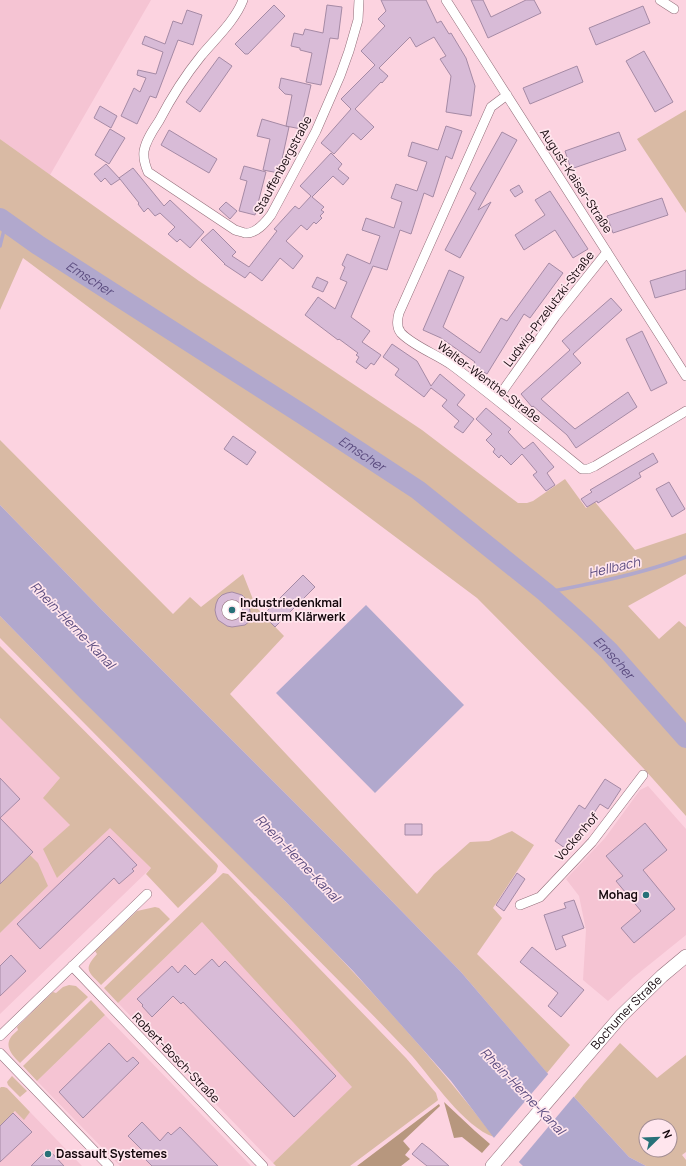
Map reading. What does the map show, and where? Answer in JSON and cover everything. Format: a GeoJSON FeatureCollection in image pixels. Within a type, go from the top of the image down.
{"type":"FeatureCollection","features":[{"type":"Feature","properties":{"kind":"main road","name":"Bochumer Straße"},"geometry":{"type":"LineString","coordinates":[[492,1166],[621,1016],[662,976],[686,956]]}},
{"type":"Feature","properties":{"kind":"street","name":"Stauffenbergstraße"},"geometry":{"type":"LineString","coordinates":[[243,0],[234,18],[200,57],[178,86],[149,137],[144,150],[144,163],[148,172],[235,230],[245,233],[255,231],[264,224],[271,215],[316,131],[350,51],[358,20],[359,0]]}},
{"type":"Feature","properties":{"kind":"street","name":"August-Kaiser-Straße"},"geometry":{"type":"LineString","coordinates":[[446,0],[686,376]]}},
{"type":"Feature","properties":{"kind":"street"},"geometry":{"type":"LineString","coordinates":[[660,0],[674,10]]}},
{"type":"Feature","properties":{"kind":"street","name":"Walter-Wenthe-Straße"},"geometry":{"type":"LineString","coordinates":[[507,95],[491,107],[399,313],[397,323],[400,332],[409,340],[444,360],[497,399],[582,469],[588,469],[595,466],[686,411]]}},
{"type":"Feature","properties":{"kind":"street","name":"Ludwig-Przelutzki-Straße"},"geometry":{"type":"LineString","coordinates":[[497,399],[555,317],[607,252]]}},
{"type":"Feature","properties":{"kind":"street","name":"Vockenhof"},"geometry":{"type":"LineString","coordinates":[[520,906],[540,897],[592,842],[642,775]]}},
{"type":"Feature","properties":{"kind":"street"},"geometry":{"type":"LineString","coordinates":[[0,1036],[147,894]]}},
{"type":"Feature","properties":{"kind":"street","name":"Robert-Bosch-Straße"},"geometry":{"type":"LineString","coordinates":[[72,966],[263,1166]]}},
{"type":"Feature","properties":{"kind":"street"},"geometry":{"type":"LineString","coordinates":[[0,1053],[109,1166]]}},
{"type":"Feature","properties":{"kind":"shaded area"},"geometry":{"type":"Polygon","coordinates":[[[0,0],[151,0],[50,175],[0,139],[0,0]]]}},
{"type":"Feature","properties":{"kind":"shaded area"},"geometry":{"type":"Polygon","coordinates":[[[686,110],[686,213],[637,139],[686,110]]]}},
{"type":"Feature","properties":{"kind":"shaded area"},"geometry":{"type":"Polygon","coordinates":[[[0,139],[199,281],[422,430],[518,503],[533,501],[565,479],[586,508],[595,502],[635,550],[686,533],[686,574],[628,606],[659,639],[679,621],[686,627],[686,816],[589,711],[477,598],[23,258],[0,310],[0,139]]]}},
{"type":"Feature","properties":{"kind":"shaded area"},"geometry":{"type":"Polygon","coordinates":[[[0,440],[173,614],[190,597],[201,607],[243,574],[256,607],[284,636],[230,694],[417,894],[434,874],[470,842],[489,841],[512,831],[534,845],[493,908],[502,918],[477,954],[570,1045],[547,1073],[461,972],[0,505],[0,440]]]}},
{"type":"Feature","properties":{"kind":"shaded area"},"geometry":{"type":"Polygon","coordinates":[[[0,616],[253,869],[361,980],[429,1057],[494,1137],[471,1124],[460,1113],[439,1090],[412,1056],[376,1018],[0,638],[0,616]]]}},
{"type":"Feature","properties":{"kind":"shaded area"},"geometry":{"type":"Polygon","coordinates":[[[0,646],[217,864],[218,866],[216,872],[178,908],[146,874],[151,868],[110,828],[57,878],[43,849],[70,825],[43,798],[60,778],[0,718],[0,646]]]}},
{"type":"Feature","properties":{"kind":"shaded area"},"geometry":{"type":"Polygon","coordinates":[[[0,718],[60,778],[70,825],[57,878],[110,827],[151,868],[0,1014],[0,933],[48,886],[0,884],[0,718]]]}},
{"type":"Feature","properties":{"kind":"shaded area"},"geometry":{"type":"Polygon","coordinates":[[[648,786],[686,829],[686,935],[634,977],[608,1001],[583,980],[586,930],[579,896],[566,879],[605,838],[640,790],[648,786]]]}},
{"type":"Feature","properties":{"kind":"shaded area"},"geometry":{"type":"Polygon","coordinates":[[[30,855],[38,863],[48,886],[0,933],[0,884],[30,855]]]}},
{"type":"Feature","properties":{"kind":"shaded area"},"geometry":{"type":"Polygon","coordinates":[[[223,873],[228,874],[406,1058],[436,1093],[437,1101],[350,1166],[276,1166],[273,1163],[352,1087],[202,922],[118,1003],[104,988],[223,873]]]}},
{"type":"Feature","properties":{"kind":"shaded area"},"geometry":{"type":"Polygon","coordinates":[[[155,907],[159,908],[170,919],[101,985],[89,970],[90,964],[97,954],[95,951],[137,911],[155,907]]]}},
{"type":"Feature","properties":{"kind":"shaded area"},"geometry":{"type":"Polygon","coordinates":[[[202,922],[353,1087],[273,1163],[118,1003],[202,922]]]}},
{"type":"Feature","properties":{"kind":"shaded area"},"geometry":{"type":"Polygon","coordinates":[[[69,985],[76,986],[88,997],[20,1063],[10,1051],[8,1044],[11,1037],[18,1030],[17,1027],[53,992],[56,993],[63,987],[69,985]]]}},
{"type":"Feature","properties":{"kind":"shaded area"},"geometry":{"type":"Polygon","coordinates":[[[91,1000],[105,1015],[37,1081],[23,1066],[91,1000]]]}},
{"type":"Feature","properties":{"kind":"shaded area"},"geometry":{"type":"Polygon","coordinates":[[[105,1015],[251,1166],[120,1166],[37,1081],[105,1015]]]}},
{"type":"Feature","properties":{"kind":"shaded area"},"geometry":{"type":"Polygon","coordinates":[[[620,1043],[657,1078],[686,1055],[686,1152],[682,1155],[686,1160],[686,1166],[646,1166],[629,1157],[574,1097],[620,1043]]]}},
{"type":"Feature","properties":{"kind":"shaded area"},"geometry":{"type":"Polygon","coordinates":[[[12,1076],[27,1091],[20,1097],[8,1085],[7,1082],[12,1076]]]}},
{"type":"Feature","properties":{"kind":"shaded area"},"geometry":{"type":"Polygon","coordinates":[[[1,1087],[7,1088],[30,1112],[24,1120],[15,1111],[0,1126],[1,1087]]]}},
{"type":"Feature","properties":{"kind":"shaded area"},"geometry":{"type":"Polygon","coordinates":[[[444,1102],[490,1144],[482,1153],[462,1137],[454,1138],[444,1102]]]}},
{"type":"Feature","properties":{"kind":"shaded area"},"geometry":{"type":"Polygon","coordinates":[[[439,1104],[440,1106],[403,1141],[410,1149],[405,1155],[410,1159],[401,1166],[357,1166],[439,1104]]]}},
{"type":"Feature","properties":{"kind":"shaded area"},"geometry":{"type":"Polygon","coordinates":[[[16,1111],[24,1119],[30,1112],[82,1166],[0,1166],[0,1126],[16,1111]]]}},
{"type":"Feature","properties":{"kind":"water","name":"Rhein-Herne-Kanal"},"geometry":{"type":"Polygon","coordinates":[[[0,505],[461,972],[549,1075],[574,1097],[629,1157],[646,1166],[523,1166],[494,1138],[451,1081],[354,972],[0,616],[0,505]]]}},
{"type":"Feature","properties":{"kind":"water"},"geometry":{"type":"Polygon","coordinates":[[[366,605],[464,705],[375,793],[276,693],[366,605]]]}},
{"type":"Feature","properties":{"kind":"pier"},"geometry":{"type":"Polygon","coordinates":[[[550,1072],[575,1095],[518,1163],[493,1139],[550,1072]]]}},
{"type":"Feature","properties":{"kind":"building"},"geometry":{"type":"Polygon","coordinates":[[[381,0],[426,0],[437,23],[441,21],[449,34],[451,33],[466,58],[475,86],[471,116],[446,112],[451,76],[440,59],[446,56],[434,37],[416,47],[410,37],[379,68],[388,76],[355,109],[374,127],[361,140],[353,133],[334,154],[321,143],[351,109],[341,99],[375,65],[361,51],[385,26],[378,19],[386,11],[381,0]]]}},
{"type":"Feature","properties":{"kind":"building"},"geometry":{"type":"Polygon","coordinates":[[[471,0],[483,0],[491,17],[526,0],[534,0],[541,13],[488,38],[471,0]]]}},
{"type":"Feature","properties":{"kind":"building"},"geometry":{"type":"Polygon","coordinates":[[[274,5],[285,16],[248,54],[245,54],[235,44],[274,5]]]}},
{"type":"Feature","properties":{"kind":"building"},"geometry":{"type":"Polygon","coordinates":[[[327,5],[342,7],[338,39],[330,38],[321,85],[306,82],[312,53],[291,46],[294,33],[303,35],[305,29],[323,33],[327,5]]]}},
{"type":"Feature","properties":{"kind":"building"},"geometry":{"type":"Polygon","coordinates":[[[643,6],[650,23],[596,45],[589,28],[643,6]]]}},
{"type":"Feature","properties":{"kind":"building"},"geometry":{"type":"Polygon","coordinates":[[[187,10],[202,15],[193,45],[178,40],[156,98],[150,96],[137,124],[121,116],[134,88],[140,92],[146,78],[137,75],[138,70],[156,74],[163,52],[142,44],[145,36],[165,44],[173,21],[182,24],[187,10]]]}},
{"type":"Feature","properties":{"kind":"building"},"geometry":{"type":"Polygon","coordinates":[[[644,51],[673,102],[655,112],[626,61],[644,51]]]}},
{"type":"Feature","properties":{"kind":"building"},"geometry":{"type":"Polygon","coordinates":[[[219,57],[232,66],[200,112],[186,102],[219,57]]]}},
{"type":"Feature","properties":{"kind":"building"},"geometry":{"type":"Polygon","coordinates":[[[577,66],[583,82],[530,104],[523,88],[577,66]]]}},
{"type":"Feature","properties":{"kind":"building"},"geometry":{"type":"Polygon","coordinates":[[[281,78],[311,85],[301,129],[286,126],[292,95],[285,94],[279,88],[281,78]]]}},
{"type":"Feature","properties":{"kind":"building"},"geometry":{"type":"Polygon","coordinates":[[[100,106],[117,116],[111,128],[94,118],[100,106]]]}},
{"type":"Feature","properties":{"kind":"building"},"geometry":{"type":"Polygon","coordinates":[[[262,119],[289,127],[279,173],[263,170],[270,139],[257,136],[262,119]]]}},
{"type":"Feature","properties":{"kind":"building"},"geometry":{"type":"Polygon","coordinates":[[[446,126],[462,131],[452,159],[446,156],[433,197],[424,193],[411,234],[400,230],[387,270],[373,266],[351,317],[370,331],[362,342],[381,355],[374,365],[371,363],[366,369],[356,362],[359,357],[356,355],[358,353],[305,315],[318,297],[335,309],[347,282],[340,279],[345,267],[342,265],[347,254],[370,264],[380,236],[362,230],[366,218],[394,228],[402,202],[391,198],[396,184],[417,191],[427,162],[408,156],[412,142],[438,150],[446,126]]]}},
{"type":"Feature","properties":{"kind":"building"},"geometry":{"type":"Polygon","coordinates":[[[110,129],[125,138],[109,164],[95,155],[110,129]]]}},
{"type":"Feature","properties":{"kind":"building"},"geometry":{"type":"Polygon","coordinates":[[[169,130],[217,159],[209,173],[161,145],[169,130]]]}},
{"type":"Feature","properties":{"kind":"building"},"geometry":{"type":"Polygon","coordinates":[[[502,132],[517,140],[478,210],[491,202],[460,258],[445,250],[476,193],[470,189],[502,132]]]}},
{"type":"Feature","properties":{"kind":"building"},"geometry":{"type":"Polygon","coordinates":[[[619,132],[626,150],[571,169],[565,151],[619,132]]]}},
{"type":"Feature","properties":{"kind":"building"},"geometry":{"type":"Polygon","coordinates":[[[331,153],[342,164],[338,169],[349,178],[343,185],[333,176],[312,197],[324,207],[321,210],[324,212],[320,216],[322,218],[316,224],[314,222],[307,230],[301,225],[286,241],[303,256],[293,269],[280,258],[262,281],[250,272],[245,278],[224,264],[201,240],[213,229],[236,252],[232,256],[249,267],[277,231],[274,229],[295,206],[299,209],[311,196],[300,186],[331,153]]]}},
{"type":"Feature","properties":{"kind":"building"},"geometry":{"type":"Polygon","coordinates":[[[106,164],[119,178],[133,168],[164,206],[170,200],[204,232],[190,248],[180,239],[177,242],[168,234],[175,227],[160,213],[155,216],[148,208],[144,212],[138,204],[139,203],[120,179],[111,185],[105,178],[101,182],[94,174],[106,164]]]}},
{"type":"Feature","properties":{"kind":"building"},"geometry":{"type":"Polygon","coordinates":[[[244,166],[266,172],[255,215],[239,211],[247,181],[240,179],[244,166]]]}},
{"type":"Feature","properties":{"kind":"building"},"geometry":{"type":"Polygon","coordinates":[[[519,185],[523,192],[515,197],[510,190],[519,185]]]}},
{"type":"Feature","properties":{"kind":"building"},"geometry":{"type":"Polygon","coordinates":[[[550,191],[588,249],[573,258],[555,230],[524,250],[515,235],[545,215],[535,200],[550,191]]]}},
{"type":"Feature","properties":{"kind":"building"},"geometry":{"type":"Polygon","coordinates":[[[662,198],[668,215],[613,233],[607,216],[662,198]]]}},
{"type":"Feature","properties":{"kind":"building"},"geometry":{"type":"Polygon","coordinates":[[[226,202],[237,211],[230,219],[219,209],[226,202]]]}},
{"type":"Feature","properties":{"kind":"building"},"geometry":{"type":"Polygon","coordinates":[[[549,263],[563,273],[530,318],[524,314],[487,374],[473,365],[475,362],[441,338],[423,330],[449,270],[464,277],[443,327],[480,353],[501,318],[507,321],[549,263]]]}},
{"type":"Feature","properties":{"kind":"building"},"geometry":{"type":"Polygon","coordinates":[[[686,270],[686,289],[655,298],[650,281],[686,270]]]}},
{"type":"Feature","properties":{"kind":"building"},"geometry":{"type":"Polygon","coordinates":[[[317,277],[328,282],[323,292],[312,287],[317,277]]]}},
{"type":"Feature","properties":{"kind":"building"},"geometry":{"type":"Polygon","coordinates":[[[611,298],[622,310],[573,354],[581,363],[541,399],[575,429],[628,392],[637,407],[576,448],[567,435],[533,406],[532,407],[521,394],[570,350],[562,341],[611,298]]]}},
{"type":"Feature","properties":{"kind":"building"},"geometry":{"type":"Polygon","coordinates":[[[642,331],[667,383],[651,391],[626,339],[642,331]]]}},
{"type":"Feature","properties":{"kind":"building"},"geometry":{"type":"Polygon","coordinates":[[[392,344],[417,361],[431,386],[440,374],[465,395],[457,405],[474,419],[463,433],[454,427],[459,421],[442,406],[447,400],[431,388],[424,397],[395,375],[399,369],[383,357],[392,344]]]}},
{"type":"Feature","properties":{"kind":"building"},"geometry":{"type":"Polygon","coordinates":[[[486,408],[511,429],[508,432],[524,449],[533,442],[554,467],[547,473],[555,485],[546,491],[533,475],[537,472],[522,454],[511,465],[501,455],[499,458],[493,452],[495,449],[486,440],[492,434],[476,419],[486,408]]]}},
{"type":"Feature","properties":{"kind":"building"},"geometry":{"type":"Polygon","coordinates":[[[233,436],[256,452],[247,465],[224,449],[233,436]]]}},
{"type":"Feature","properties":{"kind":"building"},"geometry":{"type":"Polygon","coordinates":[[[653,453],[658,462],[639,473],[641,477],[598,503],[597,501],[587,507],[581,499],[592,492],[590,490],[653,453]]]}},
{"type":"Feature","properties":{"kind":"building"},"geometry":{"type":"Polygon","coordinates":[[[669,482],[685,509],[672,517],[656,489],[669,482]]]}},
{"type":"Feature","properties":{"kind":"building"},"geometry":{"type":"Polygon","coordinates":[[[303,575],[315,587],[275,627],[263,615],[303,575]]]}},
{"type":"Feature","properties":{"kind":"building","name":"Industriedenkmal Faulturm Klärwerk"},"geometry":{"type":"Polygon","coordinates":[[[232,592],[242,595],[249,604],[251,620],[245,625],[232,627],[227,626],[218,620],[216,615],[215,610],[218,599],[222,595],[232,592]]]}},
{"type":"Feature","properties":{"kind":"building"},"geometry":{"type":"Polygon","coordinates":[[[0,778],[20,799],[0,818],[0,778]]]}},
{"type":"Feature","properties":{"kind":"building"},"geometry":{"type":"Polygon","coordinates":[[[605,779],[621,789],[608,809],[600,804],[569,851],[555,841],[579,805],[585,809],[605,779]]]}},
{"type":"Feature","properties":{"kind":"building"},"geometry":{"type":"Polygon","coordinates":[[[0,818],[33,852],[0,884],[0,818]]]}},
{"type":"Feature","properties":{"kind":"building"},"geometry":{"type":"Polygon","coordinates":[[[645,823],[667,850],[643,870],[675,909],[634,943],[621,928],[641,911],[616,881],[623,876],[606,856],[645,823]]]}},
{"type":"Feature","properties":{"kind":"building"},"geometry":{"type":"Polygon","coordinates":[[[405,824],[422,824],[422,835],[405,835],[405,824]]]}},
{"type":"Feature","properties":{"kind":"building"},"geometry":{"type":"Polygon","coordinates":[[[109,836],[137,865],[132,869],[134,871],[119,884],[114,878],[40,949],[17,924],[109,836]]]}},
{"type":"Feature","properties":{"kind":"building"},"geometry":{"type":"Polygon","coordinates":[[[517,873],[525,879],[504,911],[496,905],[517,873]]]}},
{"type":"Feature","properties":{"kind":"building"},"geometry":{"type":"Polygon","coordinates":[[[574,900],[584,928],[562,936],[566,946],[556,950],[544,915],[566,908],[564,903],[574,900]]]}},
{"type":"Feature","properties":{"kind":"building"},"geometry":{"type":"Polygon","coordinates":[[[532,947],[584,990],[561,1017],[548,1006],[558,993],[520,962],[532,947]]]}},
{"type":"Feature","properties":{"kind":"building"},"geometry":{"type":"Polygon","coordinates":[[[11,955],[26,971],[0,996],[0,966],[11,955]]]}},
{"type":"Feature","properties":{"kind":"building"},"geometry":{"type":"Polygon","coordinates":[[[212,959],[219,967],[225,961],[336,1076],[294,1117],[183,1002],[181,1004],[173,996],[152,1017],[137,999],[172,966],[178,973],[185,965],[195,975],[212,959]]]}},
{"type":"Feature","properties":{"kind":"building"},"geometry":{"type":"Polygon","coordinates":[[[109,1043],[127,1062],[133,1057],[139,1063],[83,1118],[59,1092],[109,1043]]]}},
{"type":"Feature","properties":{"kind":"building"},"geometry":{"type":"Polygon","coordinates":[[[13,1113],[32,1132],[0,1162],[0,1126],[13,1113]]]}},
{"type":"Feature","properties":{"kind":"building"},"geometry":{"type":"Polygon","coordinates":[[[142,1122],[160,1141],[168,1132],[171,1135],[180,1127],[218,1166],[152,1166],[146,1160],[149,1157],[128,1136],[142,1122]]]}},
{"type":"Feature","properties":{"kind":"building"},"geometry":{"type":"Polygon","coordinates":[[[422,1143],[449,1166],[427,1166],[412,1154],[422,1143]]]}},
{"type":"Feature","properties":{"kind":"building","name":"Dassault Systemes"},"geometry":{"type":"Polygon","coordinates":[[[48,1149],[64,1166],[31,1166],[48,1149]]]}},
{"type":"Feature","properties":{"kind":"waterway","name":"Emscher"},"geometry":{"type":"LineString","coordinates":[[0,218],[38,245],[418,490],[545,592],[583,626],[609,651],[686,738]]}},
{"type":"Feature","properties":{"kind":"waterway"},"geometry":{"type":"LineString","coordinates":[[0,246],[6,222]]}},
{"type":"Feature","properties":{"kind":"waterway","name":"Hellbach"},"geometry":{"type":"LineString","coordinates":[[545,592],[629,575],[686,557]]}},
{"type":"Feature","properties":{"kind":"place","name":"Industriedenkmal Faulturm Klärwerk"},"geometry":{"type":"Point","coordinates":[232,610]}},
{"type":"Feature","properties":{"kind":"place","name":"Mohag"},"geometry":{"type":"Point","coordinates":[646,895]}},
{"type":"Feature","properties":{"kind":"place","name":"Dassault Systemes"},"geometry":{"type":"Point","coordinates":[48,1154]}}]}
